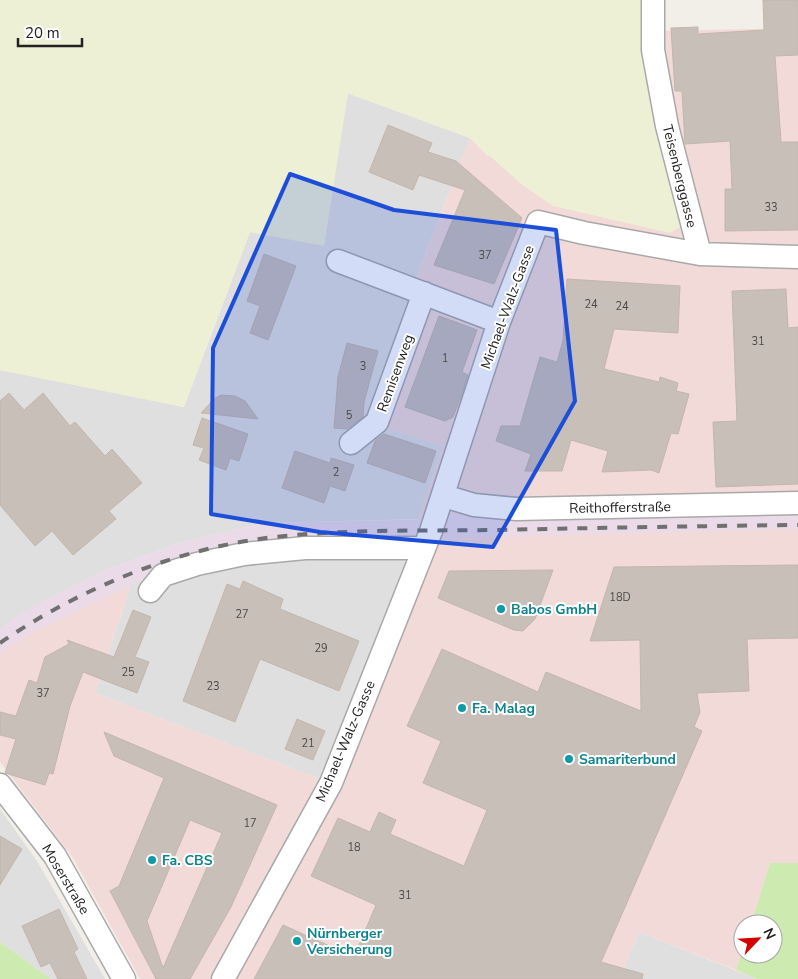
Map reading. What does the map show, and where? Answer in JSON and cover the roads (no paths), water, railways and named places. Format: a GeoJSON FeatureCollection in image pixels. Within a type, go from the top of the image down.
{"type":"FeatureCollection","features":[{"type":"Feature","properties":{"kind":"street","name":"Teisenberggasse"},"geometry":{"type":"LineString","coordinates":[[653,0],[653,50],[667,126],[700,254]]}},
{"type":"Feature","properties":{"kind":"street","name":"Michael-Walz-Gasse"},"geometry":{"type":"LineString","coordinates":[[223,979],[331,783],[444,496],[499,322],[538,222],[584,233],[700,254]]}},
{"type":"Feature","properties":{"kind":"street"},"geometry":{"type":"LineString","coordinates":[[700,254],[798,257]]}},
{"type":"Feature","properties":{"kind":"street"},"geometry":{"type":"LineString","coordinates":[[338,261],[499,322]]}},
{"type":"Feature","properties":{"kind":"street","name":"Remisenweg"},"geometry":{"type":"LineString","coordinates":[[351,443],[377,422],[424,293]]}},
{"type":"Feature","properties":{"kind":"street","name":"Reithofferstraße"},"geometry":{"type":"LineString","coordinates":[[444,496],[474,505],[516,508],[798,503]]}},
{"type":"Feature","properties":{"kind":"street"},"geometry":{"type":"LineString","coordinates":[[150,591],[163,575],[197,564],[244,554],[305,548],[423,548]]}},
{"type":"Feature","properties":{"kind":"street","name":"Moserstraße"},"geometry":{"type":"LineString","coordinates":[[0,785],[55,856],[124,979]]}},
{"type":"Feature","properties":{"kind":"railway"},"geometry":{"type":"LineString","coordinates":[[0,643],[61,606],[127,575],[196,552],[266,538],[380,531],[798,525]]}},
{"type":"Feature","properties":{"kind":"place","name":"Babos GmbH"},"geometry":{"type":"Point","coordinates":[501,609]}},
{"type":"Feature","properties":{"kind":"place","name":"Fa. Malag"},"geometry":{"type":"Point","coordinates":[462,708]}},
{"type":"Feature","properties":{"kind":"place","name":"Samariterbund"},"geometry":{"type":"Point","coordinates":[569,759]}},
{"type":"Feature","properties":{"kind":"place","name":"Fa. CBS"},"geometry":{"type":"Point","coordinates":[152,860]}},
{"type":"Feature","properties":{"kind":"place","name":"Nürnberger Versicherung"},"geometry":{"type":"Point","coordinates":[297,941]}}]}
